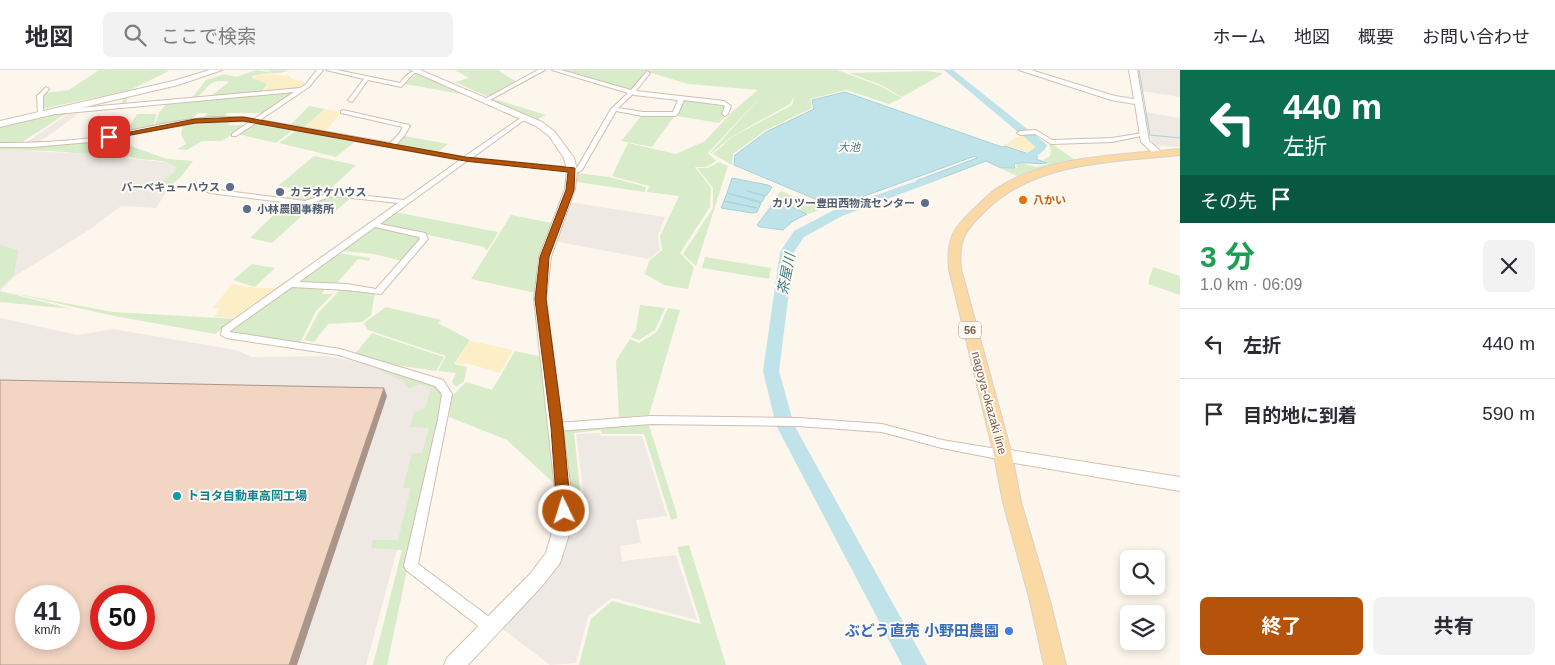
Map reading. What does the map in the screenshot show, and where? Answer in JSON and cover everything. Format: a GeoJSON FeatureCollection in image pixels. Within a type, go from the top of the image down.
{"type":"FeatureCollection","features":[{"type":"Feature","properties":{"kind":"main road"},"geometry":{"type":"LineString","coordinates":[[0,124],[175,84],[218,70]]}},
{"type":"Feature","properties":{"kind":"main road"},"geometry":{"type":"LineString","coordinates":[[415,70],[524,117],[552,134],[563,147],[572,170],[570,190],[544,257],[540,299],[557,427],[564,499],[564,522],[561,539],[554,557],[536,580],[454,665]]}},
{"type":"Feature","properties":{"kind":"main road"},"geometry":{"type":"LineString","coordinates":[[1023,70],[1112,97],[1138,102]]}},
{"type":"Feature","properties":{"kind":"main road"},"geometry":{"type":"LineString","coordinates":[[1133,70],[1145,142],[1159,154]]}},
{"type":"Feature","properties":{"kind":"main road","name":"nagoya-okazaki line"},"geometry":{"type":"LineString","coordinates":[[1055,665],[1040,601],[1012,502],[1003,455],[955,270],[954,245],[958,231],[995,195],[1022,180],[1074,166],[1180,152]]}},
{"type":"Feature","properties":{"kind":"main road"},"geometry":{"type":"LineString","coordinates":[[1003,455],[1180,484]]}},
{"type":"Feature","properties":{"kind":"street"},"geometry":{"type":"LineString","coordinates":[[234,135],[307,86],[320,70]]}},
{"type":"Feature","properties":{"kind":"street"},"geometry":{"type":"LineString","coordinates":[[329,70],[401,84],[415,70]]}},
{"type":"Feature","properties":{"kind":"street"},"geometry":{"type":"LineString","coordinates":[[486,100],[542,70]]}},
{"type":"Feature","properties":{"kind":"street"},"geometry":{"type":"LineString","coordinates":[[555,70],[634,92],[724,103],[728,106],[725,114]]}},
{"type":"Feature","properties":{"kind":"street"},"geometry":{"type":"LineString","coordinates":[[0,145],[33,145],[90,140],[195,121],[243,119],[465,159],[572,170],[582,167],[614,109],[634,92],[647,73]]}},
{"type":"Feature","properties":{"kind":"street"},"geometry":{"type":"LineString","coordinates":[[351,100],[367,78]]}},
{"type":"Feature","properties":{"kind":"street"},"geometry":{"type":"LineString","coordinates":[[46,89],[40,96],[44,113],[299,90]]}},
{"type":"Feature","properties":{"kind":"street"},"geometry":{"type":"LineString","coordinates":[[614,109],[643,114],[675,114],[682,98]]}},
{"type":"Feature","properties":{"kind":"street"},"geometry":{"type":"LineString","coordinates":[[342,112],[407,126],[402,136],[391,146]]}},
{"type":"Feature","properties":{"kind":"street"},"geometry":{"type":"LineString","coordinates":[[491,627],[411,566],[444,419],[447,394],[439,383],[340,352],[226,335],[225,330],[524,117]]}},
{"type":"Feature","properties":{"kind":"street"},"geometry":{"type":"LineString","coordinates":[[1020,132],[1036,132],[1051,142],[1112,140],[1143,135]]}},
{"type":"Feature","properties":{"kind":"street"},"geometry":{"type":"LineString","coordinates":[[210,192],[306,203],[332,194],[406,202]]}},
{"type":"Feature","properties":{"kind":"street"},"geometry":{"type":"LineString","coordinates":[[292,284],[347,287],[378,292],[424,239],[422,236],[374,225]]}},
{"type":"Feature","properties":{"kind":"street"},"geometry":{"type":"LineString","coordinates":[[557,427],[650,420],[798,422],[882,428],[942,444],[1003,455]]}},
{"type":"Feature","properties":{"kind":"shaded area"},"geometry":{"type":"Polygon","coordinates":[[[1138,70],[1180,70],[1180,97],[1142,91],[1138,70]]]}},
{"type":"Feature","properties":{"kind":"shaded area"},"geometry":{"type":"Polygon","coordinates":[[[1145,112],[1180,118],[1180,147],[1156,146],[1153,143],[1149,136],[1145,112]]]}},
{"type":"Feature","properties":{"kind":"shaded area"},"geometry":{"type":"Polygon","coordinates":[[[68,114],[78,114],[37,144],[24,144],[68,114]]]}},
{"type":"Feature","properties":{"kind":"shaded area"},"geometry":{"type":"Polygon","coordinates":[[[0,150],[72,153],[184,164],[156,208],[121,206],[89,230],[15,276],[0,291],[0,150]]]}},
{"type":"Feature","properties":{"kind":"shaded area"},"geometry":{"type":"Polygon","coordinates":[[[569,202],[665,217],[658,236],[660,250],[649,259],[554,241],[569,202]]]}},
{"type":"Feature","properties":{"kind":"shaded area","name":"トヨタ自動車高岡工場"},"geometry":{"type":"Polygon","coordinates":[[[0,318],[77,335],[113,329],[236,350],[252,357],[325,356],[370,364],[442,382],[366,665],[0,665],[0,318]]]}},
{"type":"Feature","properties":{"kind":"shaded area"},"geometry":{"type":"Polygon","coordinates":[[[600,433],[601,436],[642,436],[667,516],[636,520],[641,543],[620,546],[622,561],[676,555],[697,620],[612,598],[588,616],[576,663],[550,665],[500,627],[557,563],[565,550],[568,536],[575,538],[587,519],[576,434],[600,433]]]}},
{"type":"Feature","properties":{"kind":"green space"},"geometry":{"type":"Polygon","coordinates":[[[99,70],[169,71],[130,90],[42,109],[42,96],[44,93],[69,90],[99,70]]]}},
{"type":"Feature","properties":{"kind":"green space"},"geometry":{"type":"Polygon","coordinates":[[[257,70],[274,73],[266,70],[289,70],[279,73],[261,74],[251,77],[268,84],[260,93],[208,98],[229,82],[222,81],[212,83],[198,96],[187,101],[121,106],[124,96],[128,95],[126,104],[191,99],[206,80],[225,74],[236,77],[257,70]]]}},
{"type":"Feature","properties":{"kind":"green space"},"geometry":{"type":"Polygon","coordinates":[[[455,70],[501,70],[499,71],[517,82],[489,97],[455,82],[469,78],[455,70]]]}},
{"type":"Feature","properties":{"kind":"green space"},"geometry":{"type":"Polygon","coordinates":[[[559,70],[837,70],[880,86],[902,98],[889,104],[846,90],[810,99],[812,108],[764,131],[733,154],[732,165],[713,154],[732,137],[792,105],[794,98],[798,96],[793,98],[790,104],[731,137],[710,153],[766,91],[708,153],[716,161],[706,167],[695,167],[711,188],[710,207],[680,253],[694,267],[688,289],[664,285],[645,274],[649,261],[662,250],[660,236],[679,196],[647,192],[649,186],[612,176],[628,143],[676,154],[705,141],[733,111],[758,90],[688,84],[645,71],[633,91],[559,70]]]}},
{"type":"Feature","properties":{"kind":"green space"},"geometry":{"type":"Polygon","coordinates":[[[927,71],[942,73],[902,97],[881,85],[849,73],[927,71]]]}},
{"type":"Feature","properties":{"kind":"green space"},"geometry":{"type":"Polygon","coordinates":[[[417,73],[473,96],[405,84],[417,73]]]}},
{"type":"Feature","properties":{"kind":"green space"},"geometry":{"type":"Polygon","coordinates":[[[295,91],[266,113],[227,113],[222,119],[202,120],[207,113],[198,113],[190,121],[154,127],[159,113],[167,103],[295,91]]]}},
{"type":"Feature","properties":{"kind":"green space"},"geometry":{"type":"Polygon","coordinates":[[[684,99],[723,104],[732,109],[719,123],[677,116],[684,99]]]}},
{"type":"Feature","properties":{"kind":"green space"},"geometry":{"type":"Polygon","coordinates":[[[490,100],[546,115],[536,120],[490,100]]]}},
{"type":"Feature","properties":{"kind":"green space"},"geometry":{"type":"Polygon","coordinates":[[[309,106],[325,109],[303,128],[290,125],[309,106]]]}},
{"type":"Feature","properties":{"kind":"green space"},"geometry":{"type":"Polygon","coordinates":[[[82,111],[67,113],[19,144],[0,144],[0,126],[47,113],[82,111]]]}},
{"type":"Feature","properties":{"kind":"green space"},"geometry":{"type":"Polygon","coordinates":[[[137,114],[157,114],[152,128],[126,133],[137,114]]]}},
{"type":"Feature","properties":{"kind":"green space"},"geometry":{"type":"Polygon","coordinates":[[[642,115],[675,115],[652,147],[621,141],[642,115]]]}},
{"type":"Feature","properties":{"kind":"green space"},"geometry":{"type":"Polygon","coordinates":[[[231,120],[228,125],[247,125],[222,141],[202,141],[187,150],[177,149],[186,144],[181,134],[183,124],[231,120]]]}},
{"type":"Feature","properties":{"kind":"green space"},"geometry":{"type":"Polygon","coordinates":[[[256,122],[294,129],[276,143],[237,134],[256,122]]]}},
{"type":"Feature","properties":{"kind":"green space"},"geometry":{"type":"Polygon","coordinates":[[[297,130],[356,141],[336,157],[279,143],[297,130]]]}},
{"type":"Feature","properties":{"kind":"green space"},"geometry":{"type":"Polygon","coordinates":[[[405,136],[448,144],[438,152],[395,145],[405,136]]]}},
{"type":"Feature","properties":{"kind":"green space"},"geometry":{"type":"Polygon","coordinates":[[[108,138],[167,159],[193,161],[180,178],[167,188],[156,187],[175,172],[176,167],[163,161],[135,158],[122,153],[127,158],[53,151],[0,150],[0,146],[108,138]]]}},
{"type":"Feature","properties":{"kind":"green space"},"geometry":{"type":"Polygon","coordinates":[[[1049,144],[1052,144],[1081,164],[1039,169],[1017,176],[1002,169],[1017,168],[1016,165],[1021,163],[1036,167],[1049,164],[1043,160],[1050,156],[1049,144]]]}},
{"type":"Feature","properties":{"kind":"green space"},"geometry":{"type":"Polygon","coordinates":[[[314,156],[356,165],[326,193],[318,192],[307,201],[285,199],[297,189],[278,186],[314,156]]]}},
{"type":"Feature","properties":{"kind":"green space"},"geometry":{"type":"Polygon","coordinates":[[[719,162],[728,166],[696,266],[683,254],[713,208],[713,188],[697,168],[708,168],[719,162]]]}},
{"type":"Feature","properties":{"kind":"green space"},"geometry":{"type":"Polygon","coordinates":[[[577,173],[609,177],[646,187],[645,192],[577,182],[577,173]]]}},
{"type":"Feature","properties":{"kind":"green space"},"geometry":{"type":"Polygon","coordinates":[[[781,191],[821,209],[809,214],[775,199],[781,191]]]}},
{"type":"Feature","properties":{"kind":"green space"},"geometry":{"type":"Polygon","coordinates":[[[332,195],[352,197],[330,216],[307,211],[272,243],[250,238],[287,202],[304,205],[332,195]]]}},
{"type":"Feature","properties":{"kind":"green space"},"geometry":{"type":"Polygon","coordinates":[[[395,212],[498,232],[487,251],[484,247],[378,224],[395,212]]]}},
{"type":"Feature","properties":{"kind":"green space"},"geometry":{"type":"Polygon","coordinates":[[[511,215],[552,223],[537,261],[536,293],[471,279],[511,215]]]}},
{"type":"Feature","properties":{"kind":"green space"},"geometry":{"type":"Polygon","coordinates":[[[375,226],[420,237],[421,239],[402,261],[374,254],[341,251],[375,226]]]}},
{"type":"Feature","properties":{"kind":"green space"},"geometry":{"type":"Polygon","coordinates":[[[0,245],[18,250],[14,275],[0,288],[0,245]]]}},
{"type":"Feature","properties":{"kind":"green space"},"geometry":{"type":"Polygon","coordinates":[[[338,253],[371,258],[369,261],[358,259],[336,284],[297,282],[338,253]]]}},
{"type":"Feature","properties":{"kind":"green space"},"geometry":{"type":"Polygon","coordinates":[[[705,257],[771,268],[769,279],[702,268],[705,257]]]}},
{"type":"Feature","properties":{"kind":"green space"},"geometry":{"type":"Polygon","coordinates":[[[252,264],[275,268],[255,287],[233,280],[252,264]]]}},
{"type":"Feature","properties":{"kind":"green space"},"geometry":{"type":"Polygon","coordinates":[[[1153,267],[1180,276],[1180,295],[1148,284],[1153,267]]]}},
{"type":"Feature","properties":{"kind":"green space"},"geometry":{"type":"Polygon","coordinates":[[[293,286],[325,288],[322,294],[333,294],[316,311],[300,343],[230,332],[230,330],[293,286]]]}},
{"type":"Feature","properties":{"kind":"green space"},"geometry":{"type":"Polygon","coordinates":[[[342,288],[375,293],[371,315],[362,322],[328,324],[314,342],[304,340],[319,312],[342,288]]]}},
{"type":"Feature","properties":{"kind":"green space"},"geometry":{"type":"Polygon","coordinates":[[[0,291],[72,309],[0,302],[0,291]]]}},
{"type":"Feature","properties":{"kind":"green space"},"geometry":{"type":"Polygon","coordinates":[[[12,293],[113,312],[236,319],[215,334],[109,315],[12,293]]]}},
{"type":"Feature","properties":{"kind":"green space"},"geometry":{"type":"Polygon","coordinates":[[[640,305],[665,308],[655,330],[639,340],[631,337],[636,330],[640,305]]]}},
{"type":"Feature","properties":{"kind":"green space"},"geometry":{"type":"Polygon","coordinates":[[[386,307],[441,320],[438,323],[470,340],[454,364],[467,367],[464,381],[456,387],[452,382],[456,373],[438,371],[446,356],[368,330],[364,323],[386,307]]]}},
{"type":"Feature","properties":{"kind":"green space"},"geometry":{"type":"Polygon","coordinates":[[[668,308],[680,310],[649,415],[619,418],[616,361],[630,339],[639,343],[657,332],[668,308]]]}},
{"type":"Feature","properties":{"kind":"green space"},"geometry":{"type":"Polygon","coordinates":[[[372,333],[444,357],[436,371],[382,363],[355,354],[372,333]]]}},
{"type":"Feature","properties":{"kind":"green space"},"geometry":{"type":"Polygon","coordinates":[[[515,351],[542,357],[556,485],[507,440],[449,417],[452,396],[466,382],[492,390],[515,351]]]}},
{"type":"Feature","properties":{"kind":"green space"},"geometry":{"type":"Polygon","coordinates":[[[373,365],[437,384],[444,395],[387,665],[373,665],[402,550],[371,548],[373,540],[398,540],[411,488],[403,488],[412,453],[422,453],[429,428],[410,427],[414,412],[425,409],[431,388],[419,384],[409,389],[404,382],[373,365]]]}},
{"type":"Feature","properties":{"kind":"green space"},"geometry":{"type":"Polygon","coordinates":[[[648,422],[678,518],[671,520],[644,434],[602,434],[601,430],[574,433],[583,518],[575,535],[568,533],[562,430],[648,422]]]}},
{"type":"Feature","properties":{"kind":"green space"},"geometry":{"type":"Polygon","coordinates":[[[689,545],[726,665],[579,665],[591,619],[612,601],[701,624],[677,547],[689,545]]]}},
{"type":"Feature","properties":{"kind":"sand"},"geometry":{"type":"Polygon","coordinates":[[[261,74],[290,76],[291,79],[304,82],[305,84],[296,89],[262,93],[269,84],[252,78],[261,74]]]}},
{"type":"Feature","properties":{"kind":"sand"},"geometry":{"type":"Polygon","coordinates":[[[326,109],[341,112],[325,132],[304,128],[326,109]]]}},
{"type":"Feature","properties":{"kind":"sand"},"geometry":{"type":"Polygon","coordinates":[[[1030,136],[1036,143],[1036,147],[1028,152],[1005,145],[1017,137],[1030,136]]]}},
{"type":"Feature","properties":{"kind":"sand"},"geometry":{"type":"Polygon","coordinates":[[[232,284],[255,288],[282,288],[238,318],[214,317],[220,309],[213,308],[232,284]]]}},
{"type":"Feature","properties":{"kind":"sand"},"geometry":{"type":"Polygon","coordinates":[[[471,341],[513,350],[500,373],[466,363],[462,365],[456,363],[465,347],[471,341]]]}},
{"type":"Feature","properties":{"kind":"water","name":"大池"},"geometry":{"type":"Polygon","coordinates":[[[845,92],[1002,147],[1005,146],[1038,157],[1036,159],[1047,163],[1018,163],[1014,164],[1015,168],[1001,168],[986,161],[923,185],[916,181],[977,158],[975,156],[834,207],[734,165],[735,155],[766,132],[814,109],[812,100],[845,92]]]}},
{"type":"Feature","properties":{"kind":"water"},"geometry":{"type":"Polygon","coordinates":[[[732,178],[772,187],[766,196],[747,191],[765,196],[762,202],[727,193],[732,178]]]}},
{"type":"Feature","properties":{"kind":"water"},"geometry":{"type":"Polygon","coordinates":[[[727,193],[761,203],[757,212],[752,213],[721,208],[727,193]]]}},
{"type":"Feature","properties":{"kind":"water"},"geometry":{"type":"Polygon","coordinates":[[[776,200],[807,214],[793,221],[783,230],[757,225],[776,200]]]}},
{"type":"Feature","properties":{"kind":"building","name":"トヨタ自動車高岡工場"},"geometry":{"type":"Polygon","coordinates":[[[0,380],[384,388],[289,665],[0,665],[0,380]]]}},
{"type":"Feature","properties":{"kind":"waterway","name":"茶屋川"},"geometry":{"type":"LineString","coordinates":[[948,70],[1042,146],[1033,155],[1024,157],[1010,156]]}},
{"type":"Feature","properties":{"kind":"waterway"},"geometry":{"type":"LineString","coordinates":[[1139,70],[1150,135],[1180,138]]}},
{"type":"Feature","properties":{"kind":"waterway","name":"茶屋川"},"geometry":{"type":"LineString","coordinates":[[915,665],[785,425],[771,371],[787,252],[799,234],[838,213],[939,176]]}},
{"type":"Feature","properties":{"kind":"place","name":"バーベキューハウス"},"geometry":{"type":"Point","coordinates":[230,187]}},
{"type":"Feature","properties":{"kind":"place","name":"カラオケハウス"},"geometry":{"type":"Point","coordinates":[280,192]}},
{"type":"Feature","properties":{"kind":"place","name":"八かい"},"geometry":{"type":"Point","coordinates":[1023,200]}},
{"type":"Feature","properties":{"kind":"place","name":"カリツー豊田西物流センター"},"geometry":{"type":"Point","coordinates":[925,203]}},
{"type":"Feature","properties":{"kind":"place","name":"小林農園事務所"},"geometry":{"type":"Point","coordinates":[247,209]}},
{"type":"Feature","properties":{"kind":"place","name":"トヨタ自動車高岡工場"},"geometry":{"type":"Point","coordinates":[177,496]}},
{"type":"Feature","properties":{"kind":"place","name":"ぶどう直売 小野田農園"},"geometry":{"type":"Point","coordinates":[1009,631]}},
{"type":"Feature","properties":{"kind":"route"},"geometry":{"type":"LineString","coordinates":[[109,137],[195,121],[243,119],[465,159],[572,170],[570,190],[544,257],[540,299],[557,427],[564,511]]}}]}
